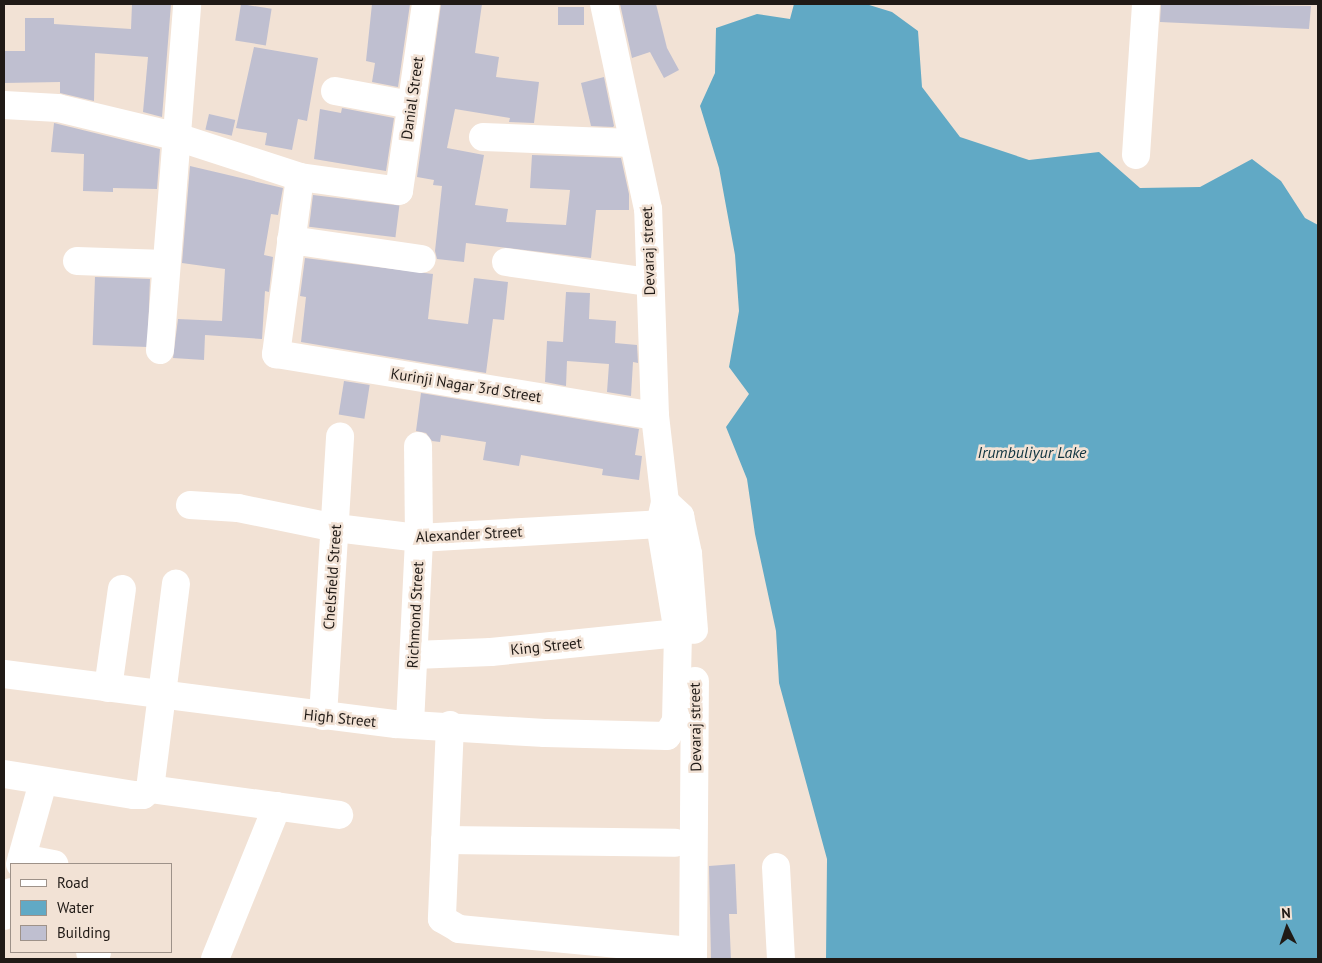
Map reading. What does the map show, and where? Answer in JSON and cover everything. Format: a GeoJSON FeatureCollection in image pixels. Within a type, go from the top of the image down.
{"type":"FeatureCollection","features":[{"type":"Feature","properties":{"kind":"street"},"geometry":{"type":"LineString","coordinates":[[160,350],[174,136],[187,4]]}},
{"type":"Feature","properties":{"kind":"street","name":"Danial Street"},"geometry":{"type":"LineString","coordinates":[[300,177],[399,192],[426,4]]}},
{"type":"Feature","properties":{"kind":"street","name":"Devaraj street"},"geometry":{"type":"LineString","coordinates":[[604,4],[632,143],[648,209],[648,282],[655,416],[663,513],[678,633],[674,728]]}},
{"type":"Feature","properties":{"kind":"street"},"geometry":{"type":"LineString","coordinates":[[1136,155],[1146,4]]}},
{"type":"Feature","properties":{"kind":"street"},"geometry":{"type":"LineString","coordinates":[[335,91],[411,105]]}},
{"type":"Feature","properties":{"kind":"street"},"geometry":{"type":"LineString","coordinates":[[4,105],[58,108],[174,136],[300,177],[292,240],[422,259]]}},
{"type":"Feature","properties":{"kind":"street"},"geometry":{"type":"LineString","coordinates":[[483,136],[632,143]]}},
{"type":"Feature","properties":{"kind":"street","name":"Kurinji Nagar 3rd Street"},"geometry":{"type":"LineString","coordinates":[[292,240],[276,354],[655,416]]}},
{"type":"Feature","properties":{"kind":"street"},"geometry":{"type":"LineString","coordinates":[[77,261],[165,264]]}},
{"type":"Feature","properties":{"kind":"street"},"geometry":{"type":"LineString","coordinates":[[506,262],[648,282]]}},
{"type":"Feature","properties":{"kind":"street","name":"Chelsfield Street"},"geometry":{"type":"LineString","coordinates":[[324,716],[340,437]]}},
{"type":"Feature","properties":{"kind":"street","name":"Richmond Street"},"geometry":{"type":"LineString","coordinates":[[410,724],[419,538],[418,446]]}},
{"type":"Feature","properties":{"kind":"street","name":"Alexander Street"},"geometry":{"type":"LineString","coordinates":[[190,506],[238,508],[336,528],[419,538],[663,513]]}},
{"type":"Feature","properties":{"kind":"street","name":"Devaraj street"},"geometry":{"type":"LineString","coordinates":[[663,513],[680,516],[688,554],[694,630],[696,825],[693,955]]}},
{"type":"Feature","properties":{"kind":"street"},"geometry":{"type":"LineString","coordinates":[[4,774],[42,782],[134,795],[143,795],[150,789],[176,584]]}},
{"type":"Feature","properties":{"kind":"street"},"geometry":{"type":"LineString","coordinates":[[108,688],[122,589]]}},
{"type":"Feature","properties":{"kind":"street","name":"King Street"},"geometry":{"type":"LineString","coordinates":[[414,655],[491,652],[678,633]]}},
{"type":"Feature","properties":{"kind":"street","name":"High Street"},"geometry":{"type":"LineString","coordinates":[[4,674],[324,716],[410,724],[657,738],[667,736],[674,728]]}},
{"type":"Feature","properties":{"kind":"street"},"geometry":{"type":"LineString","coordinates":[[450,725],[442,919],[459,929],[693,955]]}},
{"type":"Feature","properties":{"kind":"street"},"geometry":{"type":"LineString","coordinates":[[42,782],[21,861],[43,863]]}},
{"type":"Feature","properties":{"kind":"street"},"geometry":{"type":"LineString","coordinates":[[150,789],[339,815]]}},
{"type":"Feature","properties":{"kind":"street"},"geometry":{"type":"LineString","coordinates":[[215,959],[277,806]]}},
{"type":"Feature","properties":{"kind":"street"},"geometry":{"type":"LineString","coordinates":[[445,840],[675,844]]}},
{"type":"Feature","properties":{"kind":"street"},"geometry":{"type":"LineString","coordinates":[[776,867],[781,959]]}},
{"type":"Feature","properties":{"kind":"street"},"geometry":{"type":"LineString","coordinates":[[4,916],[10,895]]}},
{"type":"Feature","properties":{"kind":"water","name":"Irumbuliyur Lake"},"geometry":{"type":"Polygon","coordinates":[[[794,4],[866,4],[892,12],[918,31],[922,87],[960,137],[1029,160],[1099,152],[1140,188],[1200,187],[1252,159],[1281,181],[1305,218],[1318,225],[1318,959],[826,959],[827,859],[779,683],[776,631],[755,534],[747,479],[726,427],[749,394],[729,367],[739,311],[735,255],[719,168],[700,106],[715,73],[716,28],[757,14],[790,19],[794,4]]]}},
{"type":"Feature","properties":{"kind":"building"},"geometry":{"type":"Polygon","coordinates":[[[132,4],[171,4],[162,117],[143,112],[148,57],[95,53],[94,101],[60,93],[60,82],[4,83],[4,51],[25,51],[25,18],[54,18],[54,24],[131,29],[132,4]]]}},
{"type":"Feature","properties":{"kind":"building"},"geometry":{"type":"Polygon","coordinates":[[[241,4],[272,9],[266,45],[235,41],[241,4]]]}},
{"type":"Feature","properties":{"kind":"building"},"geometry":{"type":"Polygon","coordinates":[[[372,4],[410,4],[398,87],[372,82],[375,63],[366,61],[372,4]]]}},
{"type":"Feature","properties":{"kind":"building"},"geometry":{"type":"Polygon","coordinates":[[[441,4],[482,4],[475,53],[499,57],[496,77],[539,82],[534,123],[509,122],[510,118],[455,109],[447,148],[484,155],[475,205],[508,209],[506,222],[566,225],[570,190],[530,188],[532,155],[621,158],[629,194],[629,210],[596,210],[591,258],[466,243],[464,262],[437,259],[435,251],[442,186],[433,185],[434,180],[417,177],[441,4]]]}},
{"type":"Feature","properties":{"kind":"building"},"geometry":{"type":"Polygon","coordinates":[[[620,4],[656,4],[667,48],[679,70],[664,78],[650,52],[632,58],[620,4]]]}},
{"type":"Feature","properties":{"kind":"building"},"geometry":{"type":"Polygon","coordinates":[[[1161,4],[1311,6],[1309,29],[1160,22],[1161,4]]]}},
{"type":"Feature","properties":{"kind":"building"},"geometry":{"type":"Polygon","coordinates":[[[558,7],[584,7],[584,25],[558,25],[558,7]]]}},
{"type":"Feature","properties":{"kind":"building"},"geometry":{"type":"Polygon","coordinates":[[[254,47],[318,58],[307,121],[298,119],[292,150],[265,145],[267,133],[236,128],[254,47]]]}},
{"type":"Feature","properties":{"kind":"building"},"geometry":{"type":"Polygon","coordinates":[[[604,77],[613,127],[591,126],[581,83],[604,77]]]}},
{"type":"Feature","properties":{"kind":"building"},"geometry":{"type":"Polygon","coordinates":[[[342,108],[394,118],[386,171],[314,159],[320,109],[341,113],[342,108]]]}},
{"type":"Feature","properties":{"kind":"building"},"geometry":{"type":"Polygon","coordinates":[[[209,114],[235,120],[232,136],[205,130],[209,114]]]}},
{"type":"Feature","properties":{"kind":"building"},"geometry":{"type":"Polygon","coordinates":[[[54,123],[160,149],[157,189],[113,188],[113,192],[83,191],[84,154],[51,152],[54,123]]]}},
{"type":"Feature","properties":{"kind":"building"},"geometry":{"type":"Polygon","coordinates":[[[190,166],[283,188],[278,215],[271,214],[264,255],[273,257],[269,292],[265,291],[262,339],[205,335],[204,360],[173,358],[178,319],[222,321],[225,269],[182,263],[190,166]]]}},
{"type":"Feature","properties":{"kind":"building"},"geometry":{"type":"Polygon","coordinates":[[[313,195],[399,206],[395,237],[309,227],[313,195]]]}},
{"type":"Feature","properties":{"kind":"building"},"geometry":{"type":"Polygon","coordinates":[[[305,258],[433,274],[428,319],[468,324],[474,278],[508,282],[504,320],[493,319],[486,373],[301,342],[306,297],[300,296],[305,258]]]}},
{"type":"Feature","properties":{"kind":"building"},"geometry":{"type":"Polygon","coordinates":[[[95,277],[150,279],[148,347],[93,345],[95,277]]]}},
{"type":"Feature","properties":{"kind":"building"},"geometry":{"type":"Polygon","coordinates":[[[566,292],[590,293],[589,319],[616,321],[615,343],[637,345],[638,363],[633,362],[631,396],[607,392],[609,364],[567,361],[566,386],[545,382],[547,341],[563,342],[566,292]]]}},
{"type":"Feature","properties":{"kind":"building"},"geometry":{"type":"Polygon","coordinates":[[[344,381],[370,385],[364,419],[339,415],[344,381]]]}},
{"type":"Feature","properties":{"kind":"building"},"geometry":{"type":"Polygon","coordinates":[[[421,393],[639,429],[635,455],[642,456],[639,480],[602,475],[603,469],[521,455],[519,466],[483,460],[486,442],[441,435],[440,442],[432,441],[426,433],[416,431],[421,393]]]}},
{"type":"Feature","properties":{"kind":"building"},"geometry":{"type":"Polygon","coordinates":[[[735,864],[737,914],[729,914],[731,959],[711,959],[709,866],[735,864]]]}}]}
